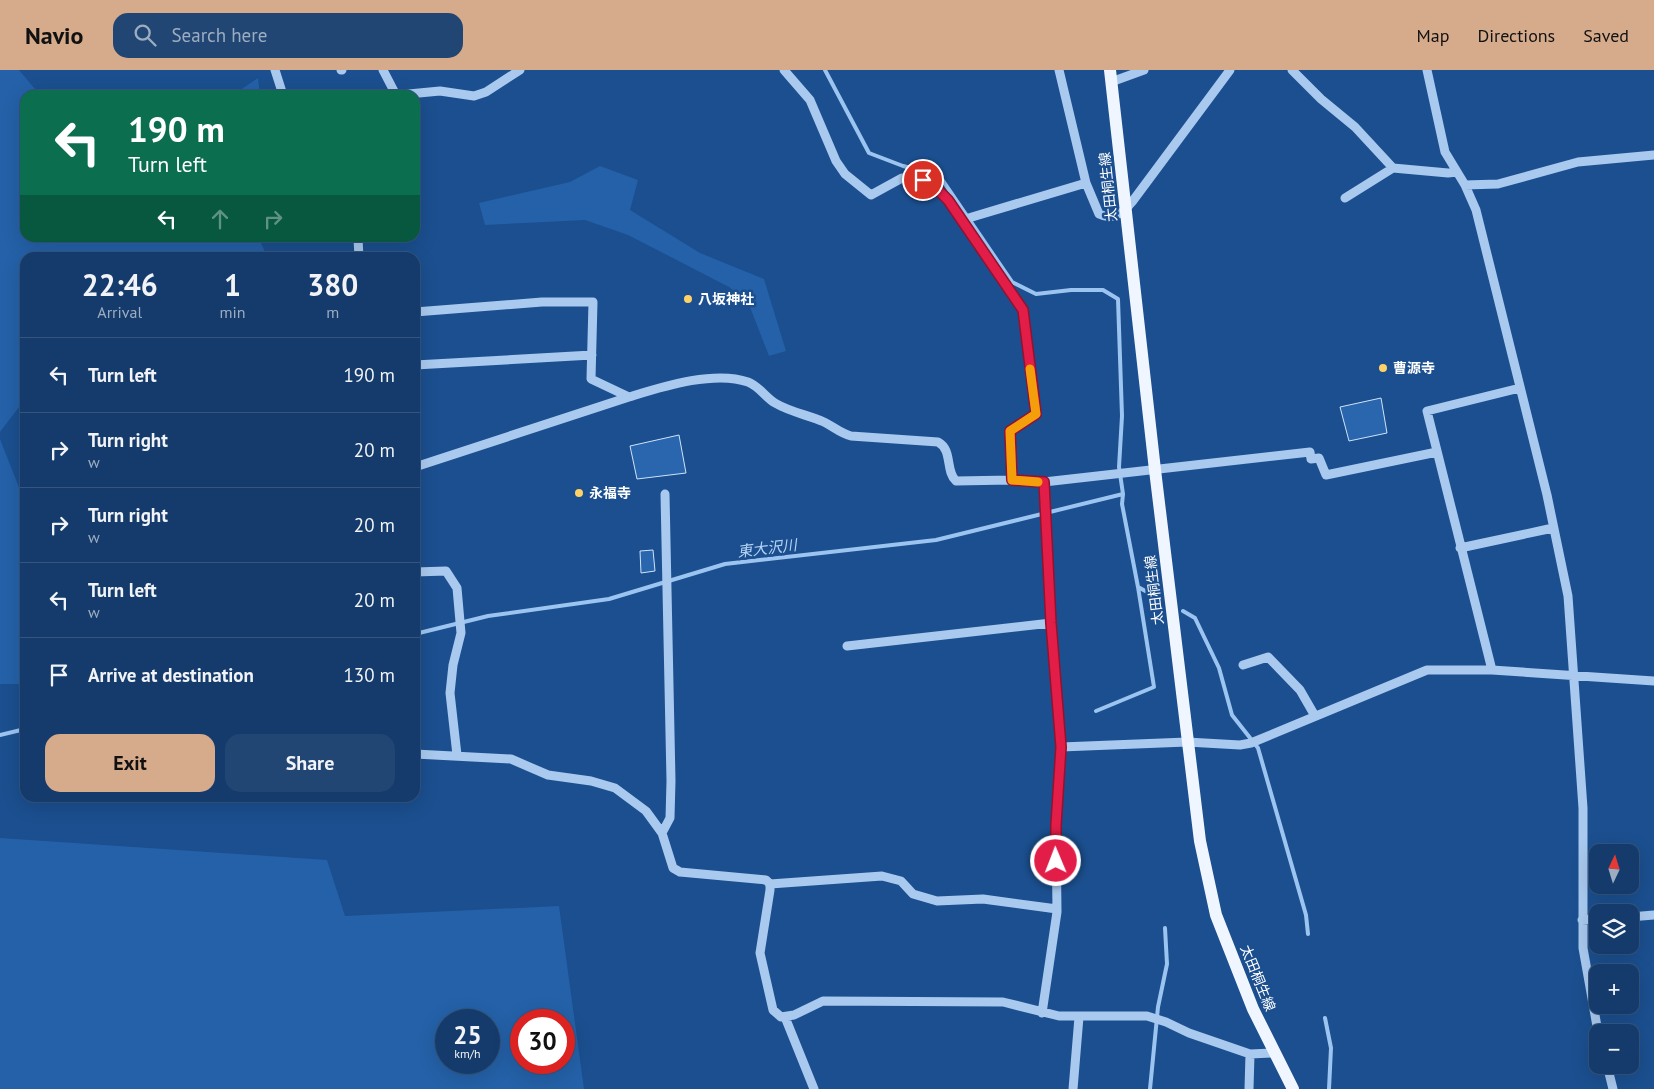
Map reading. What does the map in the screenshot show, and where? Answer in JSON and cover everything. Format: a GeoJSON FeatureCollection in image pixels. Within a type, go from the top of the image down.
{"type":"FeatureCollection","features":[{"type":"Feature","properties":{"kind":"main road","name":"太田桐生線"},"geometry":{"type":"LineString","coordinates":[[1111,76],[1155,470],[1200,842],[1216,915],[1253,1009],[1294,1089]]}},
{"type":"Feature","properties":{"kind":"street"},"geometry":{"type":"LineString","coordinates":[[275,70],[282,90]]}},
{"type":"Feature","properties":{"kind":"street"},"geometry":{"type":"LineString","coordinates":[[383,70],[394,90]]}},
{"type":"Feature","properties":{"kind":"street"},"geometry":{"type":"LineString","coordinates":[[420,93],[440,91],[474,96],[486,92],[520,70]]}},
{"type":"Feature","properties":{"kind":"street"},"geometry":{"type":"LineString","coordinates":[[784,70],[810,100],[836,161],[844,174],[872,195],[902,178],[914,178],[936,188],[967,218],[1023,310],[1036,414],[1010,431],[1012,480]]}},
{"type":"Feature","properties":{"kind":"street"},"geometry":{"type":"LineString","coordinates":[[1060,70],[1086,183],[1099,214],[1105,216],[1114,216],[1126,210],[1230,70]]}},
{"type":"Feature","properties":{"kind":"street"},"geometry":{"type":"LineString","coordinates":[[1111,76],[1144,70]]}},
{"type":"Feature","properties":{"kind":"street"},"geometry":{"type":"LineString","coordinates":[[1292,70],[1321,99],[1355,127],[1393,168]]}},
{"type":"Feature","properties":{"kind":"street"},"geometry":{"type":"LineString","coordinates":[[1427,70],[1445,152],[1465,185],[1476,210],[1520,388],[1568,596],[1575,675],[1582,808],[1583,948],[1597,1024]]}},
{"type":"Feature","properties":{"kind":"street"},"geometry":{"type":"LineString","coordinates":[[1465,185],[1498,184],[1578,162],[1654,156]]}},
{"type":"Feature","properties":{"kind":"street"},"geometry":{"type":"LineString","coordinates":[[1345,198],[1393,168],[1457,172]]}},
{"type":"Feature","properties":{"kind":"street"},"geometry":{"type":"LineString","coordinates":[[967,218],[1086,183]]}},
{"type":"Feature","properties":{"kind":"street"},"geometry":{"type":"LineString","coordinates":[[420,312],[542,302],[593,302],[591,379],[628,397]]}},
{"type":"Feature","properties":{"kind":"street"},"geometry":{"type":"LineString","coordinates":[[420,365],[592,355]]}},
{"type":"Feature","properties":{"kind":"street"},"geometry":{"type":"LineString","coordinates":[[420,465],[660,388],[709,379],[735,378],[755,385],[774,402],[826,423],[839,433],[851,436],[938,442],[946,449],[951,475],[956,481],[1012,480],[1044,482],[1310,452],[1311,459],[1319,458],[1326,476],[1437,452]]}},
{"type":"Feature","properties":{"kind":"street"},"geometry":{"type":"LineString","coordinates":[[1492,670],[1427,411],[1520,388]]}},
{"type":"Feature","properties":{"kind":"street"},"geometry":{"type":"LineString","coordinates":[[1042,1013],[1057,909],[1056,825],[1061,747],[1051,623],[1044,482]]}},
{"type":"Feature","properties":{"kind":"street"},"geometry":{"type":"LineString","coordinates":[[662,833],[670,818],[671,781],[665,494]]}},
{"type":"Feature","properties":{"kind":"street"},"geometry":{"type":"LineString","coordinates":[[1460,548],[1553,528]]}},
{"type":"Feature","properties":{"kind":"street"},"geometry":{"type":"LineString","coordinates":[[420,572],[446,571],[457,588],[461,633],[452,665],[450,693],[457,755]]}},
{"type":"Feature","properties":{"kind":"street"},"geometry":{"type":"LineString","coordinates":[[847,646],[1051,623]]}},
{"type":"Feature","properties":{"kind":"street"},"geometry":{"type":"LineString","coordinates":[[1243,665],[1268,657],[1300,690],[1315,716]]}},
{"type":"Feature","properties":{"kind":"street"},"geometry":{"type":"LineString","coordinates":[[1061,747],[1187,742],[1240,745],[1255,742],[1427,670],[1492,670],[1654,681]]}},
{"type":"Feature","properties":{"kind":"street"},"geometry":{"type":"LineString","coordinates":[[420,754],[512,759],[548,775],[591,781],[615,788],[646,811],[662,833],[673,868],[680,872],[766,880],[770,884],[882,876],[900,881],[913,894],[936,901],[983,899],[1057,909]]}},
{"type":"Feature","properties":{"kind":"street"},"geometry":{"type":"LineString","coordinates":[[770,884],[760,953],[772,1010],[781,1017],[823,1001],[1003,1002],[1042,1013],[1079,1017],[1126,1015],[1152,1017],[1189,1033],[1250,1054],[1275,1053]]}},
{"type":"Feature","properties":{"kind":"street"},"geometry":{"type":"LineString","coordinates":[[1639,916],[1654,915]]}},
{"type":"Feature","properties":{"kind":"street"},"geometry":{"type":"LineString","coordinates":[[1582,920],[1589,920]]}},
{"type":"Feature","properties":{"kind":"street"},"geometry":{"type":"LineString","coordinates":[[785,1017],[814,1089]]}},
{"type":"Feature","properties":{"kind":"street"},"geometry":{"type":"LineString","coordinates":[[1073,1089],[1079,1017]]}},
{"type":"Feature","properties":{"kind":"street"},"geometry":{"type":"LineString","coordinates":[[1249,1089],[1250,1054]]}},
{"type":"Feature","properties":{"kind":"street"},"geometry":{"type":"LineString","coordinates":[[1609,1074],[1613,1089]]}},
{"type":"Feature","properties":{"kind":"shaded area"},"geometry":{"type":"Polygon","coordinates":[[[0,70],[19,70],[36,90],[20,90],[20,242],[261,242],[265,252],[20,252],[20,406],[0,432],[0,70]]]}},
{"type":"Feature","properties":{"kind":"shaded area"},"geometry":{"type":"Polygon","coordinates":[[[258,78],[259,90],[240,90],[258,78]]]}},
{"type":"Feature","properties":{"kind":"shaded area"},"geometry":{"type":"Polygon","coordinates":[[[600,166],[638,180],[630,210],[700,253],[764,279],[786,351],[769,356],[748,302],[729,287],[628,235],[585,220],[485,225],[479,203],[570,182],[600,166]]]}},
{"type":"Feature","properties":{"kind":"shaded area"},"geometry":{"type":"Polygon","coordinates":[[[0,439],[20,490],[20,684],[0,684],[0,439]]]}},
{"type":"Feature","properties":{"kind":"shaded area"},"geometry":{"type":"Polygon","coordinates":[[[0,838],[327,860],[345,916],[559,906],[573,1009],[510,1009],[510,1074],[575,1074],[575,1023],[584,1089],[0,1089],[0,838]]]}},
{"type":"Feature","properties":{"kind":"building"},"geometry":{"type":"Polygon","coordinates":[[[1381,398],[1387,433],[1349,441],[1340,407],[1381,398]]]}},
{"type":"Feature","properties":{"kind":"building"},"geometry":{"type":"Polygon","coordinates":[[[679,435],[686,473],[637,479],[630,446],[679,435]]]}},
{"type":"Feature","properties":{"kind":"building"},"geometry":{"type":"Polygon","coordinates":[[[653,550],[655,571],[641,573],[640,551],[653,550]]]}},
{"type":"Feature","properties":{"kind":"waterway"},"geometry":{"type":"LineString","coordinates":[[825,70],[869,153],[903,166],[939,175],[1012,282],[1036,294],[1071,290],[1103,290],[1118,299],[1122,416],[1119,467],[1123,494],[1122,504],[1138,587],[1160,599]]}},
{"type":"Feature","properties":{"kind":"waterway","name":"東大沢川"},"geometry":{"type":"LineString","coordinates":[[420,633],[488,616],[609,599],[725,564],[936,540],[1123,494]]}},
{"type":"Feature","properties":{"kind":"waterway"},"geometry":{"type":"LineString","coordinates":[[1096,711],[1154,687],[1138,587]]}},
{"type":"Feature","properties":{"kind":"waterway"},"geometry":{"type":"LineString","coordinates":[[1183,611],[1195,618],[1219,668],[1232,715],[1258,748],[1306,915],[1308,934]]}},
{"type":"Feature","properties":{"kind":"waterway","name":"東大沢川"},"geometry":{"type":"LineString","coordinates":[[0,735],[20,730]]}},
{"type":"Feature","properties":{"kind":"waterway"},"geometry":{"type":"LineString","coordinates":[[1150,1089],[1158,1007],[1167,964],[1165,928]]}},
{"type":"Feature","properties":{"kind":"waterway"},"geometry":{"type":"LineString","coordinates":[[1325,1018],[1331,1048],[1329,1089]]}},
{"type":"Feature","properties":{"kind":"slow traffic"},"geometry":{"type":"LineString","coordinates":[[1030,369],[1036,414],[1033,418],[1015,425],[1010,431],[1012,480],[1038,482]]}},
{"type":"Feature","properties":{"kind":"place","name":"八坂神社"},"geometry":{"type":"Point","coordinates":[688,299]}},
{"type":"Feature","properties":{"kind":"place","name":"曹源寺"},"geometry":{"type":"Point","coordinates":[1383,368]}},
{"type":"Feature","properties":{"kind":"place","name":"永福寺"},"geometry":{"type":"Point","coordinates":[579,493]}},
{"type":"Feature","properties":{"kind":"route"},"geometry":{"type":"LineString","coordinates":[[923,180],[936,188],[948,200],[1023,310],[1036,414],[1033,418],[1015,425],[1010,431],[1012,480],[1044,482],[1051,623],[1061,747],[1056,825],[1056,861]]}}]}
